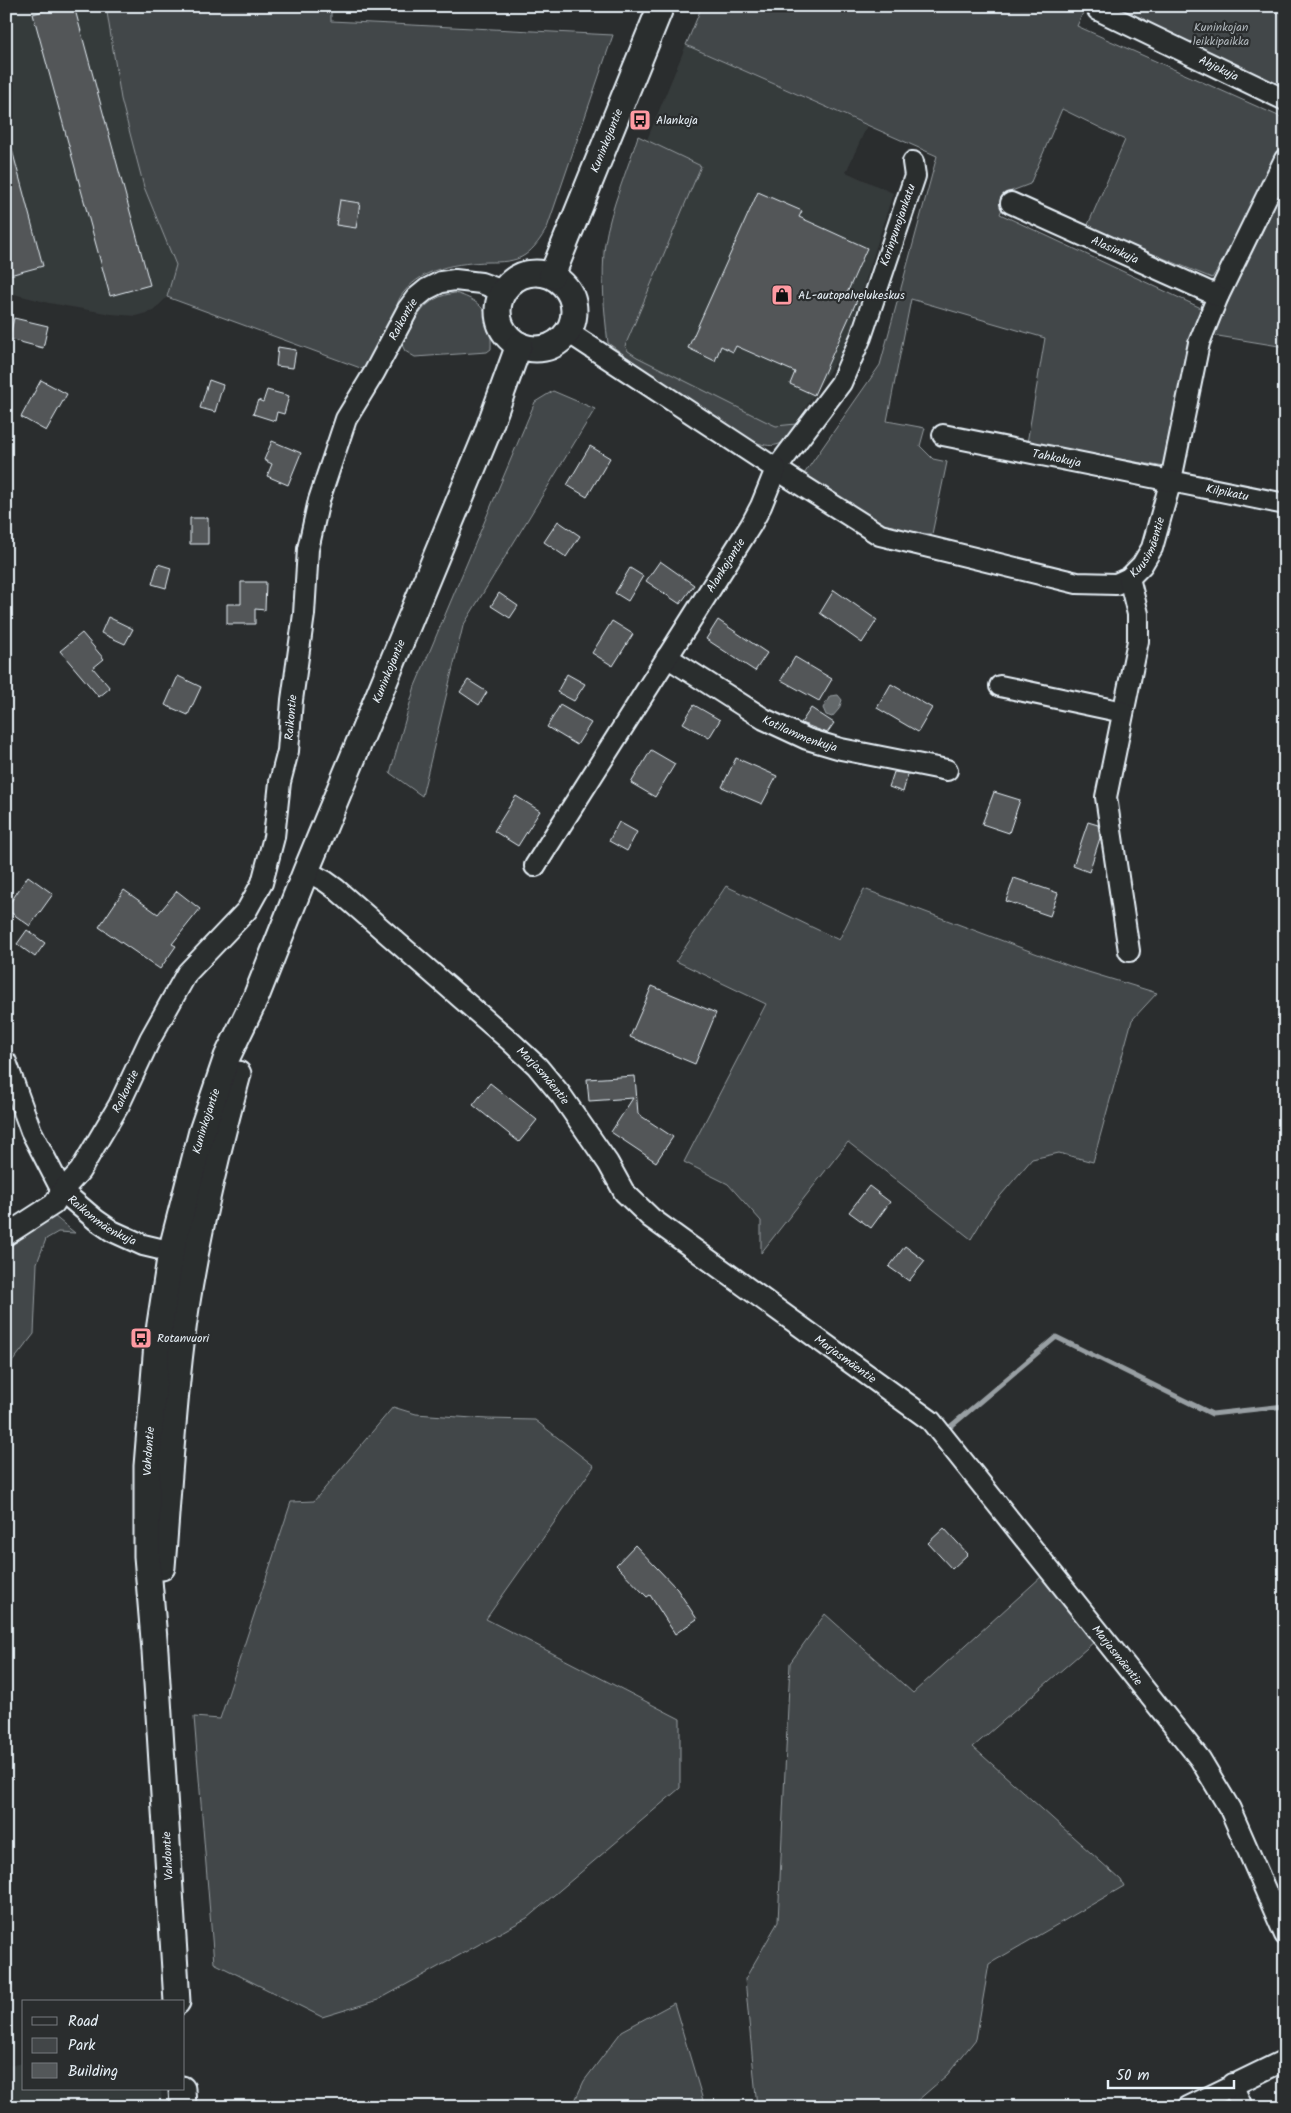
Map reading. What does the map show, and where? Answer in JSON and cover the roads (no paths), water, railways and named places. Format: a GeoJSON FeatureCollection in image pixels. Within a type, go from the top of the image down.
{"type":"FeatureCollection","features":[{"type":"Feature","properties":{"kind":"main road","name":"Kuninkojantie"},"geometry":{"type":"LineString","coordinates":[[552,275],[661,6]]}},
{"type":"Feature","properties":{"kind":"main road"},"geometry":{"type":"LineString","coordinates":[[530,272],[552,275],[563,283],[571,294],[574,320],[568,332],[561,340],[551,346],[529,349],[518,345],[508,338],[501,327],[498,315],[498,302],[503,291],[519,276],[530,272]]}},
{"type":"Feature","properties":{"kind":"main road","name":"Kuninkojantie"},"geometry":{"type":"LineString","coordinates":[[183,1255],[202,1131],[227,1057],[256,997],[306,871],[486,436],[518,345]]}},
{"type":"Feature","properties":{"kind":"main road","name":"Vahdontie"},"geometry":{"type":"LineString","coordinates":[[176,2000],[156,1651],[169,1458],[181,1343],[183,1255]]}},
{"type":"Feature","properties":{"kind":"main road"},"geometry":{"type":"LineString","coordinates":[[182,2090],[183,2107]]}},
{"type":"Feature","properties":{"kind":"street","name":"Ahjokuja"},"geometry":{"type":"LineString","coordinates":[[1098,10],[1285,100]]}},
{"type":"Feature","properties":{"kind":"street","name":"Kuusimäentie"},"geometry":{"type":"LineString","coordinates":[[776,469],[880,535],[1077,583],[1116,584],[1129,578],[1142,564],[1152,548],[1171,480],[1200,343],[1218,296],[1285,159]]}},
{"type":"Feature","properties":{"kind":"street","name":"Korinpunojankatu"},"geometry":{"type":"LineString","coordinates":[[776,469],[841,383],[861,337],[915,176],[913,162]]}},
{"type":"Feature","properties":{"kind":"street","name":"Alasinkuja"},"geometry":{"type":"LineString","coordinates":[[1011,203],[1218,296]]}},
{"type":"Feature","properties":{"kind":"street","name":"Raikontie"},"geometry":{"type":"LineString","coordinates":[[6,1235],[54,1204],[62,1191],[80,1171],[118,1105],[150,1039],[187,974],[246,910],[262,882],[274,837],[280,782],[288,751],[292,700],[304,614],[308,549],[319,500],[346,419],[416,298],[434,286],[455,280],[481,283],[503,291]]}},
{"type":"Feature","properties":{"kind":"street"},"geometry":{"type":"LineString","coordinates":[[568,332],[776,469]]}},
{"type":"Feature","properties":{"kind":"street","name":"Tahkokuja"},"geometry":{"type":"LineString","coordinates":[[943,435],[1171,480]]}},
{"type":"Feature","properties":{"kind":"street","name":"Alankojantie"},"geometry":{"type":"LineString","coordinates":[[535,866],[751,525],[776,469]]}},
{"type":"Feature","properties":{"kind":"street","name":"Kilpikatu"},"geometry":{"type":"LineString","coordinates":[[1171,480],[1285,504]]}},
{"type":"Feature","properties":{"kind":"street"},"geometry":{"type":"LineString","coordinates":[[1129,578],[1138,614],[1138,641],[1106,797],[1129,951]]}},
{"type":"Feature","properties":{"kind":"street","name":"Kotilammenkuja"},"geometry":{"type":"LineString","coordinates":[[667,657],[764,719],[807,739],[841,749],[948,770]]}},
{"type":"Feature","properties":{"kind":"street"},"geometry":{"type":"LineString","coordinates":[[1000,686],[1123,712]]}},
{"type":"Feature","properties":{"kind":"street","name":"Marjasmäentie"},"geometry":{"type":"LineString","coordinates":[[306,871],[336,889],[537,1066],[561,1095],[608,1163],[624,1192],[651,1218],[931,1422],[1200,1759],[1230,1808],[1285,1935]]}},
{"type":"Feature","properties":{"kind":"street","name":"Raikonmäenkuja"},"geometry":{"type":"LineString","coordinates":[[6,1062],[32,1131],[62,1191],[112,1231],[143,1245],[183,1255]]}},
{"type":"Feature","properties":{"kind":"street"},"geometry":{"type":"LineString","coordinates":[[1188,2107],[1232,2084],[1285,2060]]}},
{"type":"Feature","properties":{"kind":"street"},"geometry":{"type":"LineString","coordinates":[[1232,2084],[1242,2107]]}},
{"type":"Feature","properties":{"kind":"waterway"},"geometry":{"type":"LineString","coordinates":[[950,1427],[1056,1337],[1212,1414],[1285,1406]]}},
{"type":"Feature","properties":{"kind":"place","name":"Alankoja"},"geometry":{"type":"Point","coordinates":[640,120]}},
{"type":"Feature","properties":{"kind":"place","name":"AL-autopalvelukeskus"},"geometry":{"type":"Point","coordinates":[782,295]}},
{"type":"Feature","properties":{"kind":"place","name":"Rotanvuori"},"geometry":{"type":"Point","coordinates":[141,1338]}},
{"type":"Feature","properties":{"kind":"park label","name":"Kuninkojan leikkipaikka"},"geometry":{"type":"Point","coordinates":[1221,34]}}]}
